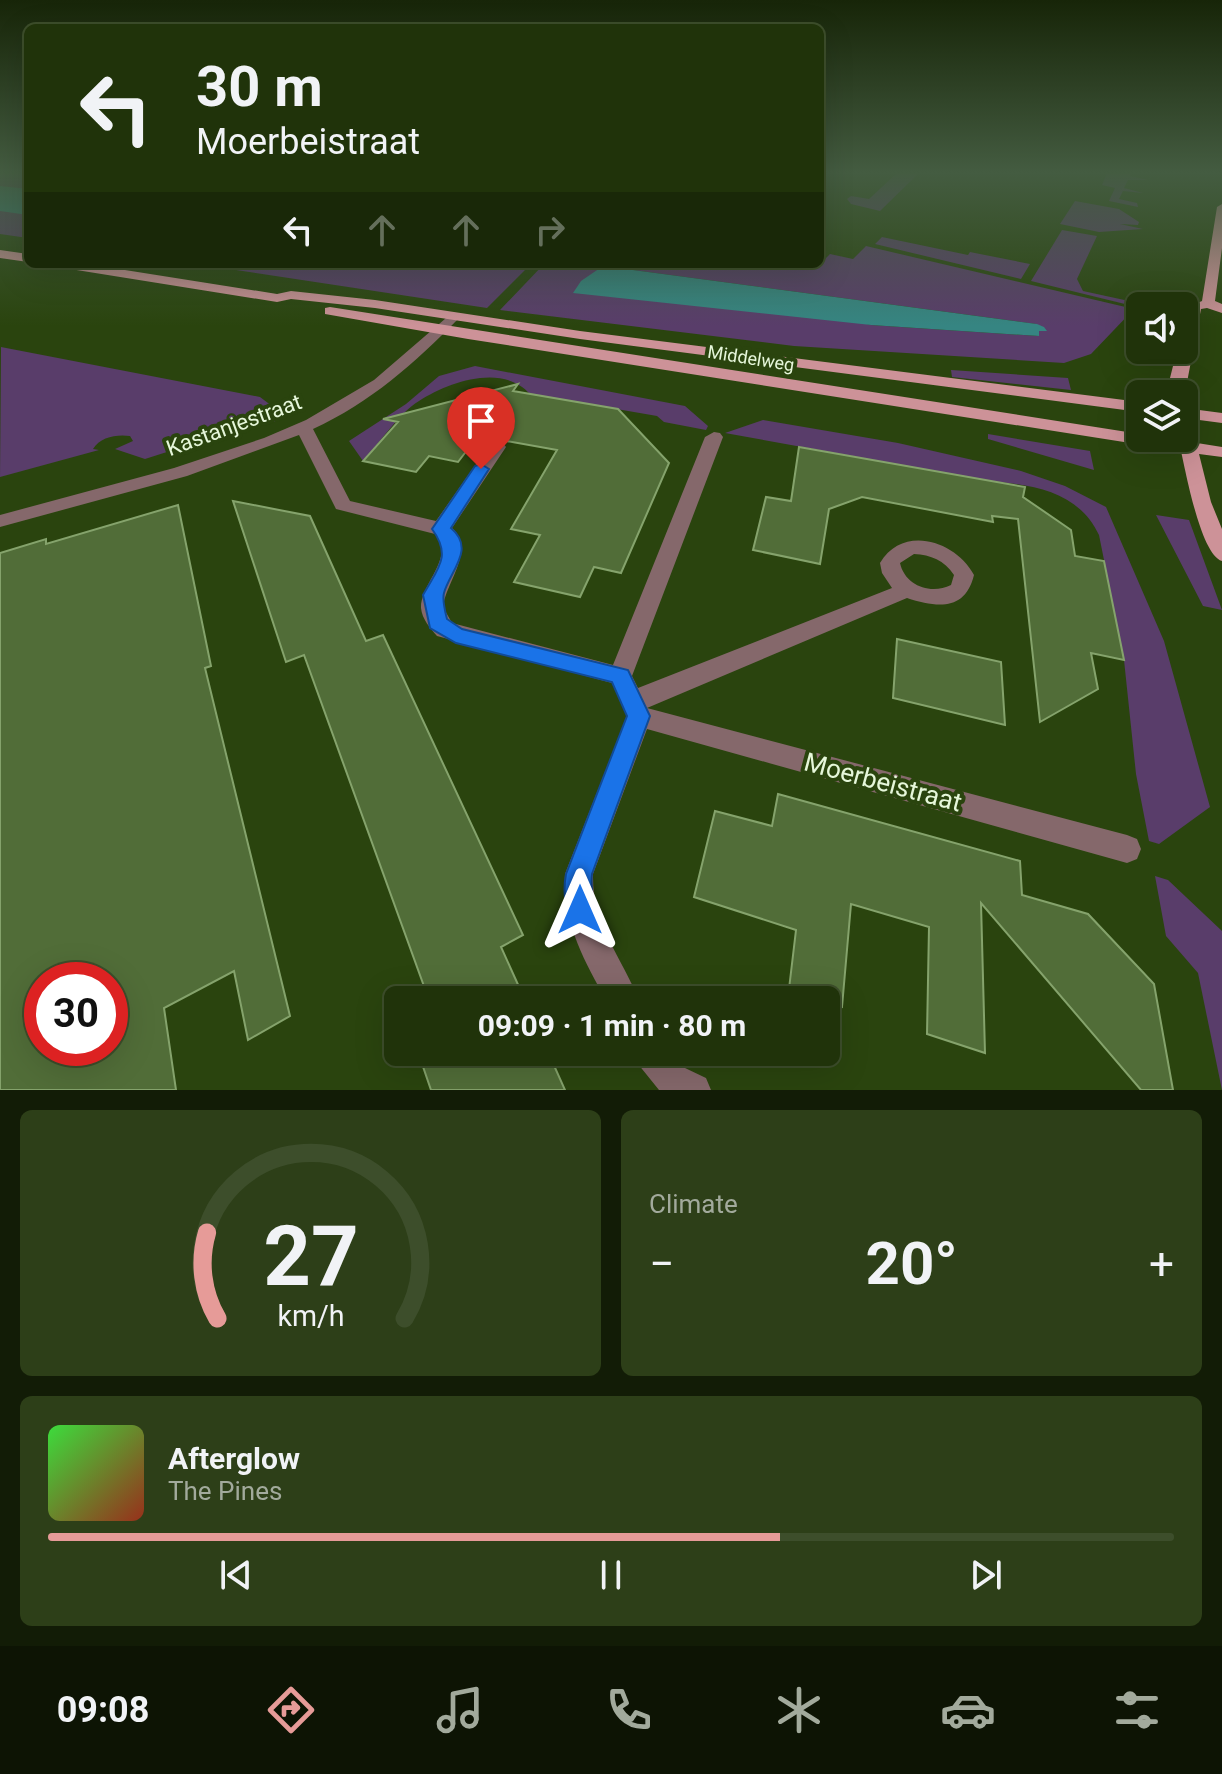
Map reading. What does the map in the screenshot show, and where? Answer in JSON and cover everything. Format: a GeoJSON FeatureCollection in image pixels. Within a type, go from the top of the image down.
{"type":"FeatureCollection","features":[{"type":"Feature","properties":{"kind":"main road"},"geometry":{"type":"LineString","coordinates":[[1178,380],[1195,307],[1215,306],[1221,224]]}},
{"type":"Feature","properties":{"kind":"main road"},"geometry":{"type":"LineString","coordinates":[[0,254],[24,257]]}},
{"type":"Feature","properties":{"kind":"main road","name":"Middelweg"},"geometry":{"type":"LineString","coordinates":[[89,268],[277,298],[291,295],[362,303],[580,335],[1126,405]]}},
{"type":"Feature","properties":{"kind":"main road","name":"Middelweg"},"geometry":{"type":"LineString","coordinates":[[277,298],[281,303],[439,330],[1126,437]]}},
{"type":"Feature","properties":{"kind":"main road"},"geometry":{"type":"LineString","coordinates":[[1198,415],[1222,418]]}},
{"type":"Feature","properties":{"kind":"main road","name":"Middelweg"},"geometry":{"type":"LineString","coordinates":[[1198,448],[1222,452]]}},
{"type":"Feature","properties":{"kind":"main road"},"geometry":{"type":"LineString","coordinates":[[1189,452],[1202,502],[1222,554]]}},
{"type":"Feature","properties":{"kind":"street","name":"Kastanjestraat"},"geometry":{"type":"LineString","coordinates":[[0,521],[229,457],[304,428],[371,389],[413,357],[453,316]]}},
{"type":"Feature","properties":{"kind":"street"},"geometry":{"type":"LineString","coordinates":[[304,428],[343,505],[441,529],[449,536],[453,558],[433,595],[432,603],[437,623],[445,630],[620,676]]}},
{"type":"Feature","properties":{"kind":"street"},"geometry":{"type":"LineString","coordinates":[[616,986],[587,930],[577,889],[579,874],[635,709],[620,676],[714,437]]}},
{"type":"Feature","properties":{"kind":"street"},"geometry":{"type":"LineString","coordinates":[[441,529],[497,447]]}},
{"type":"Feature","properties":{"kind":"street"},"geometry":{"type":"LineString","coordinates":[[635,709],[907,590]]}},
{"type":"Feature","properties":{"kind":"street","name":"Moerbeistraat"},"geometry":{"type":"LineString","coordinates":[[635,709],[1127,849]]}},
{"type":"Feature","properties":{"kind":"street"},"geometry":{"type":"LineString","coordinates":[[662,1066],[673,1080],[694,1090]]}},
{"type":"Feature","properties":{"kind":"shaded area"},"geometry":{"type":"Polygon","coordinates":[[[0,224],[24,224],[24,237],[0,234],[0,224]]]}},
{"type":"Feature","properties":{"kind":"shaded area"},"geometry":{"type":"Polygon","coordinates":[[[1060,224],[1138,224],[1120,224],[1143,229],[1099,232],[1060,224]]]}},
{"type":"Feature","properties":{"kind":"shaded area"},"geometry":{"type":"Polygon","coordinates":[[[1062,230],[1097,236],[1077,279],[1083,291],[1126,300],[1126,304],[1031,281],[1062,230]]]}},
{"type":"Feature","properties":{"kind":"shaded area"},"geometry":{"type":"Polygon","coordinates":[[[882,237],[1030,264],[1021,279],[875,244],[882,237]]]}},
{"type":"Feature","properties":{"kind":"shaded area"},"geometry":{"type":"Polygon","coordinates":[[[866,246],[1126,307],[1126,317],[1091,354],[1064,363],[794,346],[500,310],[540,268],[612,268],[871,325],[1039,336],[1036,324],[618,268],[824,268],[824,260],[830,254],[853,259],[866,246]]]}},
{"type":"Feature","properties":{"kind":"shaded area"},"geometry":{"type":"Polygon","coordinates":[[[222,268],[527,268],[487,308],[222,268]]]}},
{"type":"Feature","properties":{"kind":"shaded area"},"geometry":{"type":"Polygon","coordinates":[[[1,347],[260,397],[280,412],[280,419],[271,423],[267,420],[145,459],[115,449],[133,441],[130,436],[114,436],[104,439],[93,449],[99,450],[0,477],[1,347]]]}},
{"type":"Feature","properties":{"kind":"shaded area"},"geometry":{"type":"Polygon","coordinates":[[[475,366],[685,406],[708,426],[706,430],[664,422],[657,416],[530,394],[505,379],[475,379],[431,394],[411,407],[363,461],[349,441],[406,404],[439,376],[475,366]]]}},
{"type":"Feature","properties":{"kind":"shaded area"},"geometry":{"type":"Polygon","coordinates":[[[951,370],[1068,378],[1071,390],[952,377],[951,370]]]}},
{"type":"Feature","properties":{"kind":"shaded area"},"geometry":{"type":"Polygon","coordinates":[[[763,420],[898,443],[1021,471],[1065,486],[1106,507],[1164,641],[1210,807],[1159,844],[1149,841],[1136,774],[1124,660],[1099,535],[1079,509],[1067,500],[1038,488],[725,433],[763,420]]]}},
{"type":"Feature","properties":{"kind":"shaded area"},"geometry":{"type":"Polygon","coordinates":[[[988,434],[1090,451],[1094,470],[988,439],[988,434]]]}},
{"type":"Feature","properties":{"kind":"shaded area"},"geometry":{"type":"Polygon","coordinates":[[[1156,515],[1189,520],[1222,610],[1203,606],[1156,515]]]}},
{"type":"Feature","properties":{"kind":"shaded area"},"geometry":{"type":"Polygon","coordinates":[[[1155,876],[1168,880],[1222,931],[1222,1090],[1198,973],[1166,936],[1155,876]]]}},
{"type":"Feature","properties":{"kind":"water"},"geometry":{"type":"Polygon","coordinates":[[[600,268],[618,268],[1037,324],[1047,331],[1039,331],[1039,336],[871,325],[573,293],[581,281],[600,268]]]}},
{"type":"Feature","properties":{"kind":"building"},"geometry":{"type":"Polygon","coordinates":[[[518,384],[513,391],[618,409],[669,463],[621,573],[594,567],[580,597],[514,582],[540,535],[511,529],[557,450],[478,436],[458,462],[429,456],[416,472],[363,461],[398,422],[383,419],[518,384]]]}},
{"type":"Feature","properties":{"kind":"building"},"geometry":{"type":"Polygon","coordinates":[[[799,447],[1025,487],[1023,497],[1071,530],[1075,556],[1104,561],[1124,660],[1091,653],[1098,689],[1040,722],[1018,519],[992,516],[993,522],[862,497],[829,509],[820,564],[753,550],[766,497],[791,501],[799,447]]]}},
{"type":"Feature","properties":{"kind":"building"},"geometry":{"type":"Polygon","coordinates":[[[233,501],[310,516],[366,641],[383,635],[523,935],[501,947],[519,986],[424,986],[304,655],[286,662],[233,501]]]}},
{"type":"Feature","properties":{"kind":"building"},"geometry":{"type":"Polygon","coordinates":[[[178,505],[211,666],[205,668],[290,1016],[248,1040],[234,971],[164,1008],[176,1090],[0,1090],[0,553],[46,539],[46,544],[178,505]]]}},
{"type":"Feature","properties":{"kind":"building"},"geometry":{"type":"Polygon","coordinates":[[[897,639],[1001,662],[1005,725],[893,698],[897,639]]]}},
{"type":"Feature","properties":{"kind":"building"},"geometry":{"type":"Polygon","coordinates":[[[778,794],[1020,861],[1022,895],[1088,914],[1154,984],[1173,1090],[1141,1090],[981,903],[985,1053],[927,1034],[929,927],[851,904],[842,1007],[840,986],[789,986],[796,930],[694,897],[715,811],[772,826],[778,794]]]}},
{"type":"Feature","properties":{"kind":"building"},"geometry":{"type":"Polygon","coordinates":[[[423,1066],[554,1066],[565,1090],[431,1090],[423,1066]]]}},
{"type":"Feature","properties":{"kind":"route"},"geometry":{"type":"LineString","coordinates":[[481,469],[441,529],[449,536],[453,558],[433,595],[437,623],[456,635],[620,676],[639,716],[579,874],[577,889],[580,910]]}}]}
